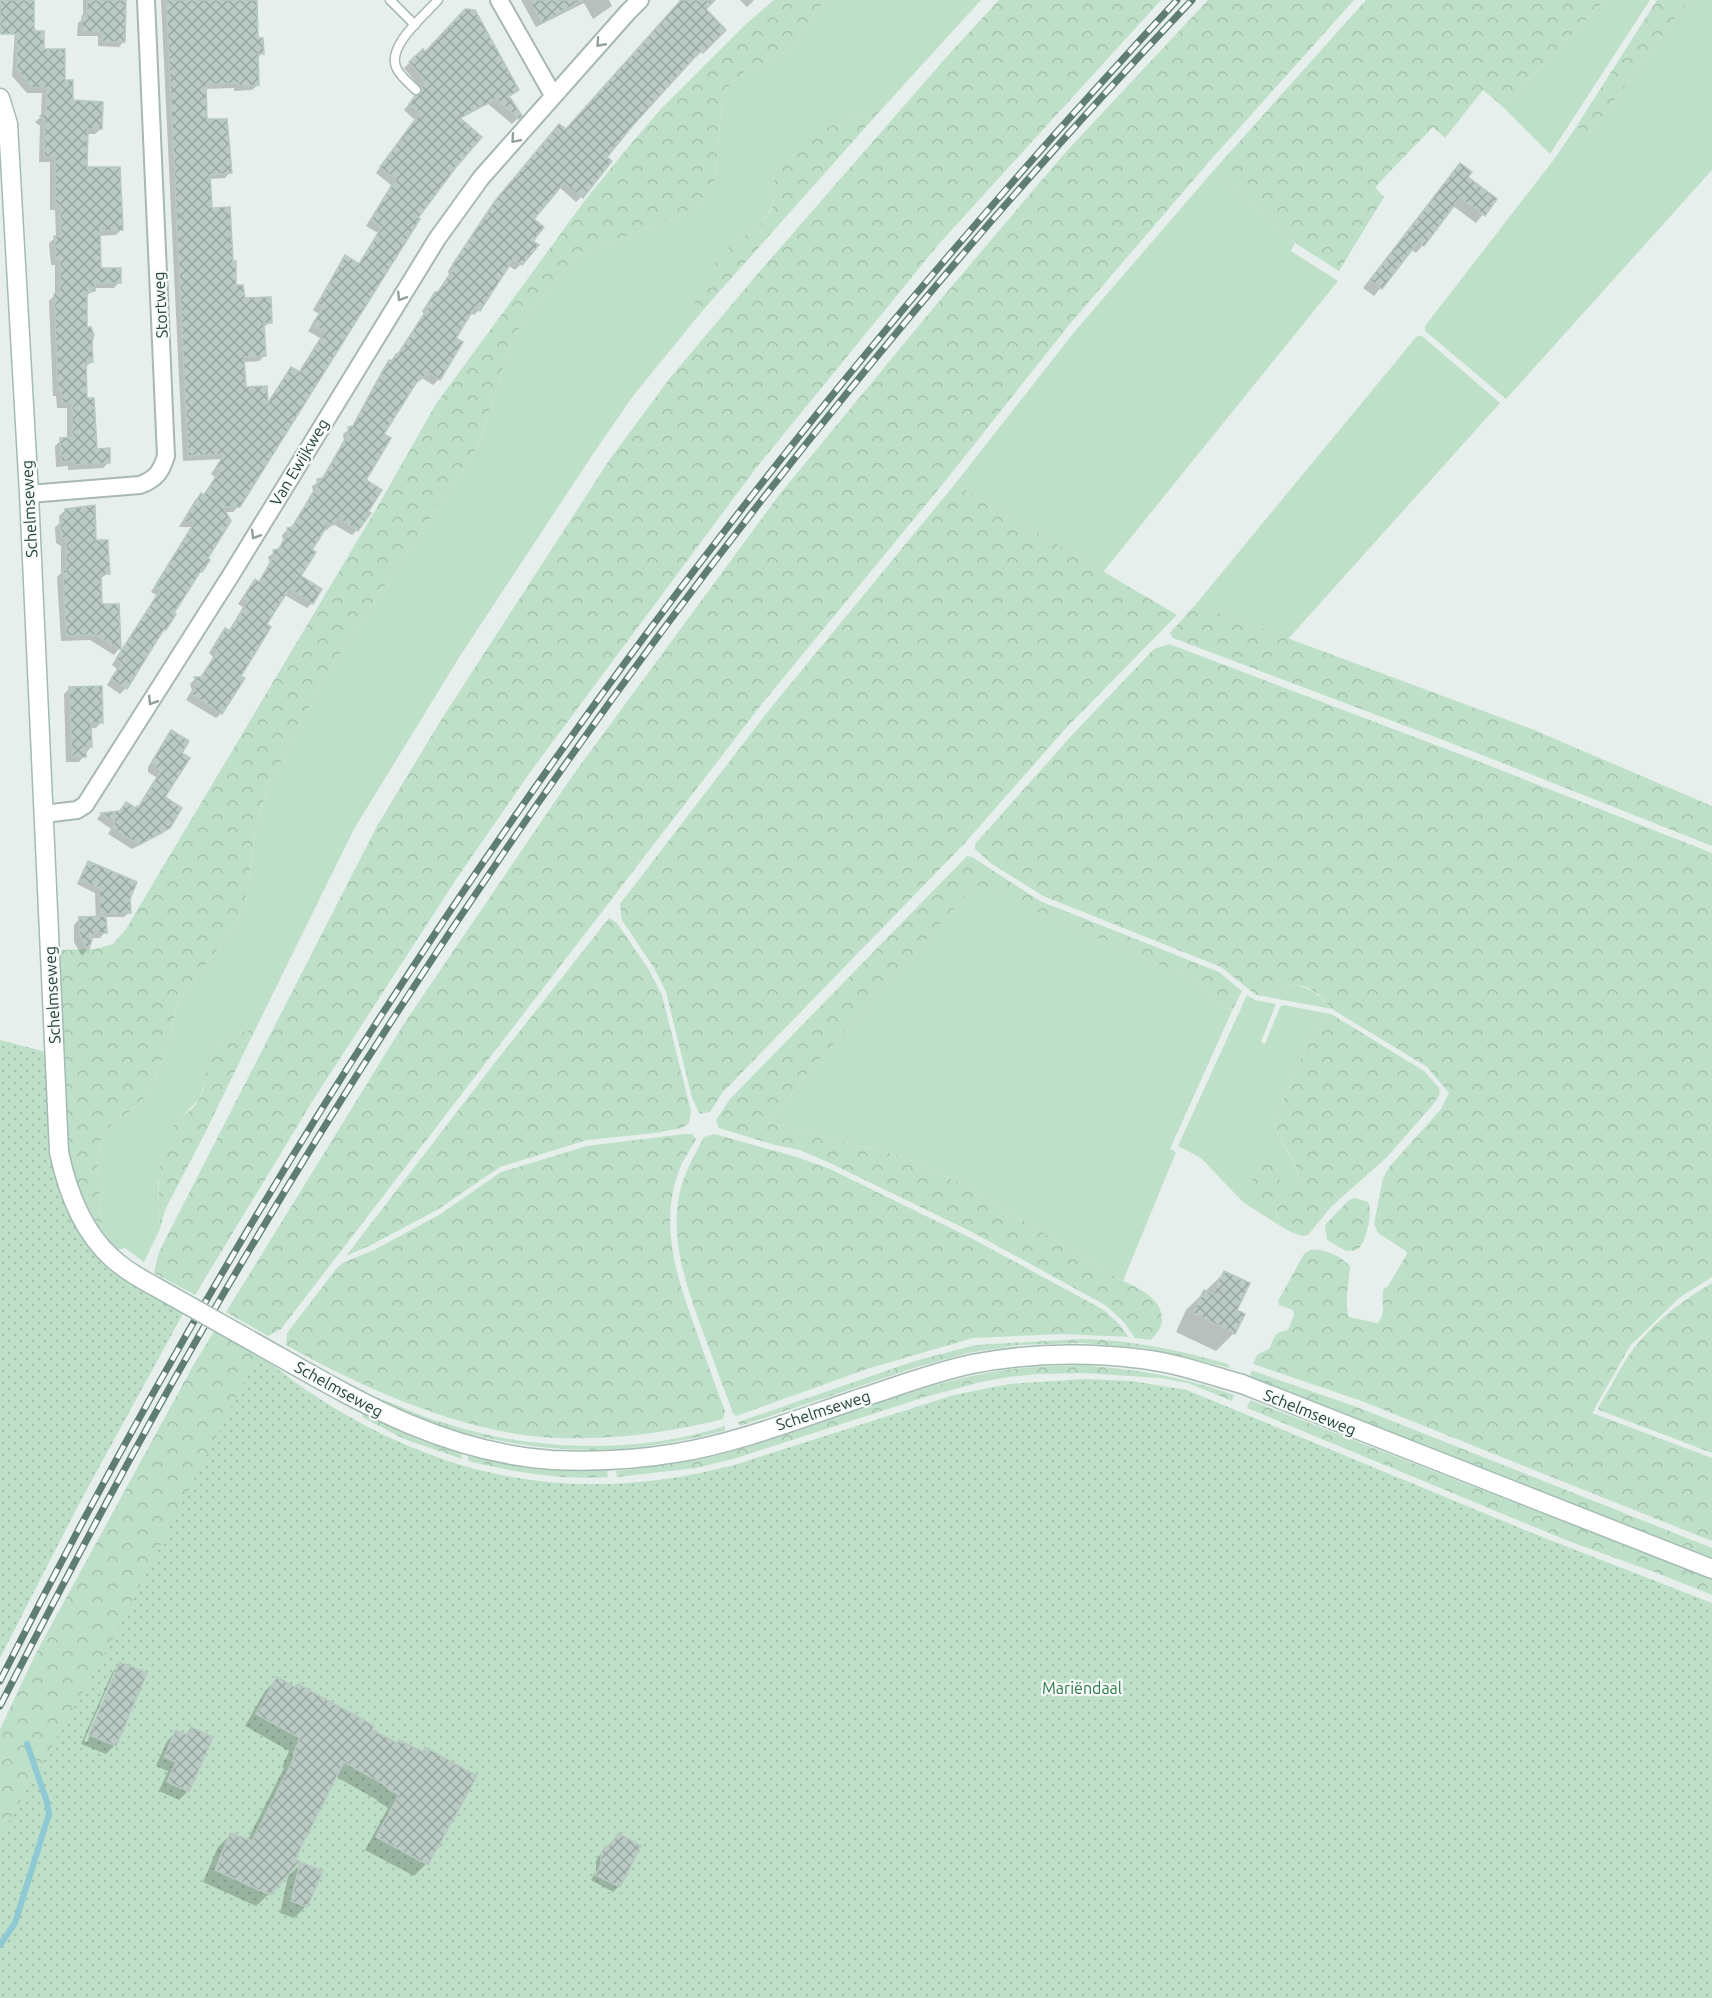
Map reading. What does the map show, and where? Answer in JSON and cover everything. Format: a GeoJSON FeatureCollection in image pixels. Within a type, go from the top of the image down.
{"type":"FeatureCollection","features":[{"type":"Feature","properties":{"kind":"main road","name":"Schelmseweg"},"geometry":{"type":"LineString","coordinates":[[0,98],[8,124],[44,814],[58,1141],[66,1185],[97,1242],[111,1257],[154,1286],[388,1416],[463,1444],[521,1456],[611,1461],[678,1453],[737,1438],[911,1381],[971,1364],[1021,1357],[1082,1354],[1144,1359],[1242,1384],[1712,1569]]}},
{"type":"Feature","properties":{"kind":"street","name":"Stortweg"},"geometry":{"type":"LineString","coordinates":[[28,494],[140,485],[153,480],[162,470],[166,456],[146,0]]}},
{"type":"Feature","properties":{"kind":"street"},"geometry":{"type":"LineString","coordinates":[[500,0],[553,95]]}},
{"type":"Feature","properties":{"kind":"street","name":"Van Ewijkweg"},"geometry":{"type":"LineString","coordinates":[[44,814],[77,810],[85,806],[231,575],[437,239],[481,178],[640,0]]}},
{"type":"Feature","properties":{"kind":"lane"},"geometry":{"type":"LineString","coordinates":[[390,0],[415,26]]}},
{"type":"Feature","properties":{"kind":"lane"},"geometry":{"type":"LineString","coordinates":[[416,90],[397,70],[394,61],[398,45],[438,0]]}},
{"type":"Feature","properties":{"kind":"green space"},"geometry":{"type":"Polygon","coordinates":[[[774,0],[826,0],[814,14],[795,46],[744,72],[727,88],[722,103],[715,179],[710,191],[698,205],[681,215],[578,255],[546,291],[513,337],[478,447],[326,674],[267,790],[257,822],[245,905],[233,928],[177,1003],[169,1041],[149,1093],[133,1109],[102,1133],[97,1165],[102,1233],[74,1181],[67,1150],[58,950],[95,949],[113,944],[126,929],[375,511],[436,404],[586,199],[629,146],[661,109],[745,25],[774,0]]]}},
{"type":"Feature","properties":{"kind":"green space"},"geometry":{"type":"Polygon","coordinates":[[[826,0],[981,0],[880,111],[844,120],[775,174],[772,208],[758,228],[733,242],[694,303],[703,310],[633,396],[593,454],[460,656],[354,829],[256,1028],[219,1044],[212,1052],[200,1098],[173,1126],[158,1183],[160,1229],[144,1262],[125,1248],[117,1250],[102,1233],[97,1165],[102,1133],[133,1109],[149,1093],[169,1041],[177,1003],[233,928],[245,905],[257,822],[267,790],[326,674],[478,447],[513,337],[546,291],[578,255],[681,215],[698,205],[715,178],[722,103],[727,88],[744,72],[795,46],[814,14],[826,0]]]}},
{"type":"Feature","properties":{"kind":"green space"},"geometry":{"type":"Polygon","coordinates":[[[999,0],[1161,0],[938,245],[756,468],[531,771],[457,878],[315,1097],[195,1295],[154,1273],[164,1242],[377,826],[441,720],[610,459],[670,378],[754,278],[999,0]]]}},
{"type":"Feature","properties":{"kind":"green space"},"geometry":{"type":"Polygon","coordinates":[[[1208,0],[1354,0],[1207,164],[1069,325],[946,480],[761,705],[281,1329],[268,1336],[226,1312],[405,1022],[573,775],[779,495],[1064,154],[1208,0]]]}},
{"type":"Feature","properties":{"kind":"green space"},"geometry":{"type":"Polygon","coordinates":[[[1366,0],[1605,0],[1502,106],[1483,90],[1445,138],[1433,127],[1375,187],[1384,197],[1339,271],[1295,243],[1214,170],[1366,0]]]}},
{"type":"Feature","properties":{"kind":"green space"},"geometry":{"type":"Polygon","coordinates":[[[1605,0],[1650,0],[1550,154],[1502,106],[1605,0]]]}},
{"type":"Feature","properties":{"kind":"green space"},"geometry":{"type":"Polygon","coordinates":[[[1657,0],[1689,0],[1592,131],[1584,132],[1576,127],[1657,0]]]}},
{"type":"Feature","properties":{"kind":"green space"},"geometry":{"type":"Polygon","coordinates":[[[1689,0],[1712,0],[1712,170],[1506,399],[1425,331],[1425,326],[1555,158],[1576,127],[1584,132],[1592,131],[1689,0]]]}},
{"type":"Feature","properties":{"kind":"green space"},"geometry":{"type":"Polygon","coordinates":[[[880,111],[703,310],[694,303],[707,273],[733,242],[758,228],[772,209],[775,174],[803,139],[844,120],[880,111]]]}},
{"type":"Feature","properties":{"kind":"green space"},"geometry":{"type":"Polygon","coordinates":[[[1214,170],[1295,243],[1291,251],[1338,281],[1103,572],[955,484],[1076,330],[1214,170]]]}},
{"type":"Feature","properties":{"kind":"green space"},"geometry":{"type":"Polygon","coordinates":[[[1417,336],[1422,336],[1500,403],[1288,639],[1196,604],[1417,336]]]}},
{"type":"Feature","properties":{"kind":"green space"},"geometry":{"type":"Polygon","coordinates":[[[955,484],[1177,615],[1066,728],[964,844],[722,1093],[710,1112],[700,1114],[692,1098],[666,992],[654,968],[622,920],[620,904],[769,710],[955,484]]]}},
{"type":"Feature","properties":{"kind":"green space"},"geometry":{"type":"Polygon","coordinates":[[[1196,604],[1534,730],[1712,806],[1712,846],[1472,751],[1173,638],[1170,633],[1196,604]]]}},
{"type":"Feature","properties":{"kind":"green space"},"geometry":{"type":"Polygon","coordinates":[[[1169,644],[1712,853],[1712,1277],[1679,1298],[1630,1346],[1592,1413],[1712,1458],[1712,1541],[1359,1400],[1253,1364],[1257,1355],[1270,1348],[1276,1335],[1288,1330],[1294,1315],[1293,1310],[1279,1305],[1278,1301],[1304,1254],[1310,1250],[1332,1254],[1350,1266],[1347,1298],[1349,1317],[1377,1323],[1380,1320],[1383,1312],[1383,1290],[1388,1286],[1407,1254],[1406,1251],[1378,1233],[1374,1224],[1383,1178],[1390,1166],[1441,1109],[1449,1093],[1427,1067],[1332,1009],[1318,994],[1307,987],[1291,984],[1268,997],[1256,995],[1221,967],[1043,896],[992,864],[975,849],[975,844],[1073,734],[1154,649],[1169,644]]]}},
{"type":"Feature","properties":{"kind":"green space"},"geometry":{"type":"Polygon","coordinates":[[[967,856],[1040,901],[1219,972],[1242,991],[1232,1011],[1205,994],[1198,981],[975,885],[813,1067],[768,1123],[894,1154],[962,1184],[1148,1295],[1158,1305],[1162,1319],[1160,1328],[1151,1340],[1135,1338],[1123,1321],[1105,1305],[974,1233],[800,1150],[719,1128],[716,1120],[730,1099],[967,856]]]}},
{"type":"Feature","properties":{"kind":"green space"},"geometry":{"type":"Polygon","coordinates":[[[975,884],[1198,981],[1205,994],[1232,1011],[1170,1149],[1176,1152],[1123,1281],[962,1184],[894,1154],[768,1123],[813,1067],[975,884]]]}},
{"type":"Feature","properties":{"kind":"green space"},"geometry":{"type":"Polygon","coordinates":[[[609,918],[617,923],[649,970],[662,995],[691,1111],[689,1123],[682,1128],[655,1133],[587,1140],[500,1167],[437,1210],[346,1256],[493,1065],[609,918]]]}},
{"type":"Feature","properties":{"kind":"green space"},"geometry":{"type":"Polygon","coordinates":[[[1291,984],[1314,992],[1332,1009],[1268,997],[1291,984]]]}},
{"type":"Feature","properties":{"kind":"green space"},"geometry":{"type":"Polygon","coordinates":[[[1247,995],[1255,1000],[1276,1004],[1261,1042],[1265,1044],[1280,1007],[1283,1005],[1331,1014],[1323,1017],[1300,1060],[1275,1120],[1279,1136],[1298,1174],[1298,1183],[1278,1205],[1279,1225],[1244,1203],[1201,1158],[1178,1146],[1247,995]]]}},
{"type":"Feature","properties":{"kind":"green space"},"geometry":{"type":"Polygon","coordinates":[[[1331,1014],[1424,1071],[1439,1088],[1440,1094],[1386,1158],[1331,1207],[1308,1235],[1303,1236],[1279,1225],[1278,1221],[1277,1207],[1280,1199],[1285,1191],[1298,1183],[1298,1174],[1279,1136],[1275,1120],[1300,1060],[1323,1017],[1331,1014]]]}},
{"type":"Feature","properties":{"kind":"green space"},"geometry":{"type":"Polygon","coordinates":[[[256,1028],[165,1210],[160,1229],[160,1162],[167,1137],[173,1126],[199,1100],[203,1091],[208,1062],[216,1047],[232,1037],[256,1028]]]}},
{"type":"Feature","properties":{"kind":"green space"},"geometry":{"type":"Polygon","coordinates":[[[0,1040],[46,1052],[50,1137],[54,1165],[71,1219],[86,1242],[114,1269],[184,1312],[80,1502],[0,1658],[0,1040]]]}},
{"type":"Feature","properties":{"kind":"green space"},"geometry":{"type":"Polygon","coordinates":[[[692,1134],[696,1139],[682,1164],[674,1189],[670,1231],[677,1272],[725,1411],[723,1419],[661,1432],[620,1437],[556,1438],[522,1435],[487,1428],[416,1406],[348,1378],[286,1345],[287,1333],[342,1263],[374,1250],[439,1215],[501,1172],[587,1146],[692,1134]]]}},
{"type":"Feature","properties":{"kind":"green space"},"geometry":{"type":"Polygon","coordinates":[[[714,1134],[797,1157],[830,1169],[971,1238],[1104,1310],[1129,1337],[1063,1334],[973,1338],[867,1369],[736,1416],[692,1301],[682,1267],[677,1232],[679,1196],[683,1180],[704,1137],[714,1134]]]}},
{"type":"Feature","properties":{"kind":"green space"},"geometry":{"type":"Polygon","coordinates":[[[1269,1157],[1279,1164],[1280,1179],[1274,1195],[1263,1204],[1250,1196],[1250,1190],[1257,1168],[1269,1157]]]}},
{"type":"Feature","properties":{"kind":"green space"},"geometry":{"type":"Polygon","coordinates":[[[1355,1198],[1368,1202],[1370,1212],[1368,1224],[1360,1247],[1346,1251],[1327,1240],[1325,1225],[1349,1200],[1355,1198]]]}},
{"type":"Feature","properties":{"kind":"green space"},"geometry":{"type":"Polygon","coordinates":[[[1712,1283],[1712,1453],[1598,1408],[1624,1363],[1642,1338],[1670,1312],[1712,1283]]]}},
{"type":"Feature","properties":{"kind":"green space"},"geometry":{"type":"Polygon","coordinates":[[[215,1330],[279,1370],[291,1379],[311,1401],[13,1998],[0,1998],[0,1729],[36,1653],[194,1364],[215,1330]]]}},
{"type":"Feature","properties":{"kind":"green space"},"geometry":{"type":"Polygon","coordinates":[[[1082,1339],[1119,1341],[1192,1354],[1228,1364],[1230,1368],[1144,1348],[1081,1343],[1019,1345],[968,1353],[917,1367],[740,1426],[738,1422],[915,1361],[975,1345],[1082,1339]]]}},
{"type":"Feature","properties":{"kind":"green space","name":"Mariëndaal"},"geometry":{"type":"Polygon","coordinates":[[[258,1355],[313,1394],[368,1427],[425,1453],[482,1471],[542,1481],[603,1484],[667,1479],[734,1465],[954,1395],[1009,1384],[1084,1379],[1131,1381],[1187,1390],[1532,1533],[1712,1603],[1712,1998],[0,1998],[0,1837],[109,1646],[258,1355]]]}},
{"type":"Feature","properties":{"kind":"green space"},"geometry":{"type":"Polygon","coordinates":[[[1083,1365],[1160,1375],[1234,1395],[1232,1401],[1188,1383],[1160,1378],[1084,1373],[1009,1377],[925,1397],[733,1459],[696,1468],[617,1477],[616,1471],[673,1464],[729,1452],[935,1385],[1005,1370],[1083,1365]]]}},
{"type":"Feature","properties":{"kind":"green space"},"geometry":{"type":"Polygon","coordinates":[[[1253,1371],[1357,1407],[1712,1548],[1712,1558],[1250,1378],[1253,1371]]]}},
{"type":"Feature","properties":{"kind":"green space"},"geometry":{"type":"Polygon","coordinates":[[[377,1398],[458,1427],[523,1441],[557,1445],[627,1445],[694,1435],[725,1426],[725,1431],[630,1448],[597,1450],[532,1446],[468,1434],[407,1413],[377,1398]]]}},
{"type":"Feature","properties":{"kind":"green space"},"geometry":{"type":"Polygon","coordinates":[[[1250,1400],[1712,1579],[1712,1595],[1571,1542],[1247,1408],[1250,1400]]]}},
{"type":"Feature","properties":{"kind":"green space"},"geometry":{"type":"Polygon","coordinates":[[[363,1414],[422,1441],[461,1454],[462,1459],[404,1439],[362,1417],[363,1414]]]}},
{"type":"Feature","properties":{"kind":"green space"},"geometry":{"type":"Polygon","coordinates":[[[468,1456],[537,1468],[607,1471],[608,1477],[554,1476],[520,1472],[468,1461],[468,1456]]]}},
{"type":"Feature","properties":{"kind":"building"},"geometry":{"type":"Polygon","coordinates":[[[0,0],[34,0],[34,27],[35,31],[44,31],[44,49],[65,49],[65,80],[73,80],[73,100],[103,102],[102,129],[88,129],[87,167],[120,167],[123,230],[100,231],[101,268],[121,268],[121,283],[95,283],[95,291],[87,292],[87,327],[91,327],[94,335],[93,362],[86,363],[87,398],[94,398],[97,449],[110,448],[110,463],[73,465],[73,461],[61,462],[60,438],[72,437],[72,403],[62,403],[61,391],[58,391],[54,294],[60,292],[60,260],[56,260],[54,236],[61,236],[60,205],[55,205],[55,157],[44,157],[45,120],[40,116],[46,111],[47,88],[33,88],[17,70],[17,34],[0,34],[0,0]]]}},
{"type":"Feature","properties":{"kind":"building"},"geometry":{"type":"Polygon","coordinates":[[[87,0],[126,0],[125,42],[102,42],[102,32],[82,32],[82,16],[87,16],[87,0]]]}},
{"type":"Feature","properties":{"kind":"building"},"geometry":{"type":"Polygon","coordinates":[[[166,0],[257,0],[258,38],[263,38],[264,54],[258,54],[259,85],[239,86],[239,83],[206,85],[207,119],[227,119],[232,173],[210,175],[212,208],[230,207],[233,261],[236,261],[236,285],[243,285],[245,298],[271,297],[272,323],[264,323],[266,356],[244,357],[246,387],[267,386],[268,403],[291,367],[300,372],[325,332],[312,325],[323,308],[318,304],[345,255],[359,264],[382,227],[371,220],[396,179],[380,167],[420,113],[409,104],[415,96],[421,94],[426,82],[409,62],[423,49],[425,52],[465,9],[475,10],[519,90],[509,96],[522,116],[519,119],[495,99],[460,118],[482,137],[456,167],[418,218],[420,219],[240,507],[223,507],[231,521],[208,558],[210,560],[200,572],[174,613],[176,614],[166,630],[164,629],[127,689],[111,679],[122,663],[116,659],[161,589],[155,586],[195,522],[183,522],[201,493],[204,495],[220,471],[216,468],[224,454],[188,456],[166,0]]]}},
{"type":"Feature","properties":{"kind":"building"},"geometry":{"type":"Polygon","coordinates":[[[529,0],[583,0],[542,23],[529,0]]]}},
{"type":"Feature","properties":{"kind":"building"},"geometry":{"type":"Polygon","coordinates":[[[681,0],[715,0],[706,9],[726,30],[703,53],[701,51],[694,58],[634,124],[607,157],[612,161],[583,198],[564,183],[534,219],[544,227],[533,241],[539,245],[522,265],[513,260],[480,311],[475,307],[456,338],[463,342],[440,380],[429,373],[416,383],[384,434],[391,438],[366,480],[382,490],[368,512],[371,513],[358,531],[338,518],[333,525],[329,523],[312,550],[316,552],[301,576],[322,589],[313,604],[289,589],[267,624],[271,627],[241,676],[245,678],[222,714],[191,694],[197,684],[194,677],[201,677],[215,656],[218,651],[213,648],[225,628],[230,631],[248,601],[243,598],[255,579],[259,582],[274,556],[273,550],[279,549],[288,534],[287,528],[292,527],[318,485],[317,479],[323,478],[349,433],[348,427],[353,426],[389,360],[392,361],[398,354],[428,308],[427,305],[435,292],[438,292],[454,268],[453,264],[495,201],[559,124],[566,129],[681,0]]]}},
{"type":"Feature","properties":{"kind":"building"},"geometry":{"type":"Polygon","coordinates":[[[1460,163],[1472,172],[1468,177],[1497,199],[1485,216],[1460,198],[1424,246],[1418,242],[1382,289],[1370,280],[1460,163]]]}},
{"type":"Feature","properties":{"kind":"building"},"geometry":{"type":"Polygon","coordinates":[[[95,505],[96,540],[108,540],[110,574],[101,574],[102,604],[119,604],[121,650],[96,635],[66,636],[63,570],[66,570],[66,540],[61,537],[60,520],[65,516],[65,509],[95,505]]]}},
{"type":"Feature","properties":{"kind":"building"},"geometry":{"type":"Polygon","coordinates":[[[102,686],[103,723],[91,723],[92,747],[86,747],[86,757],[72,757],[69,687],[102,686]]]}},
{"type":"Feature","properties":{"kind":"building"},"geometry":{"type":"Polygon","coordinates":[[[171,730],[189,741],[182,753],[190,758],[165,797],[182,808],[170,828],[139,845],[112,828],[115,822],[101,813],[120,811],[126,802],[136,808],[139,807],[161,771],[153,766],[153,760],[171,730]]]}},
{"type":"Feature","properties":{"kind":"building"},"geometry":{"type":"Polygon","coordinates":[[[88,861],[137,882],[130,899],[131,913],[100,914],[99,888],[80,880],[88,861]]]}},
{"type":"Feature","properties":{"kind":"building"},"geometry":{"type":"Polygon","coordinates":[[[106,916],[107,933],[94,933],[88,952],[80,936],[79,917],[106,916]]]}},
{"type":"Feature","properties":{"kind":"building"},"geometry":{"type":"Polygon","coordinates":[[[1224,1271],[1250,1283],[1237,1310],[1245,1314],[1235,1334],[1193,1313],[1204,1290],[1213,1294],[1224,1271]]]}},
{"type":"Feature","properties":{"kind":"building"},"geometry":{"type":"Polygon","coordinates":[[[120,1662],[147,1673],[116,1746],[89,1735],[120,1662]]]}},
{"type":"Feature","properties":{"kind":"building"},"geometry":{"type":"Polygon","coordinates":[[[277,1677],[295,1687],[298,1684],[360,1718],[374,1726],[372,1730],[397,1743],[399,1740],[423,1752],[425,1747],[477,1776],[428,1865],[376,1837],[399,1795],[344,1762],[298,1853],[296,1859],[300,1861],[270,1895],[215,1870],[230,1833],[252,1841],[295,1756],[293,1755],[300,1738],[256,1714],[277,1677]]]}},
{"type":"Feature","properties":{"kind":"building"},"geometry":{"type":"Polygon","coordinates":[[[191,1727],[213,1737],[189,1792],[167,1782],[176,1762],[164,1757],[176,1730],[187,1735],[191,1727]]]}},
{"type":"Feature","properties":{"kind":"building"},"geometry":{"type":"Polygon","coordinates":[[[618,1833],[641,1846],[620,1887],[595,1875],[601,1864],[601,1854],[604,1848],[612,1843],[618,1833]]]}},
{"type":"Feature","properties":{"kind":"building"},"geometry":{"type":"Polygon","coordinates":[[[300,1862],[323,1871],[307,1907],[291,1901],[300,1862]]]}},
{"type":"Feature","properties":{"kind":"waterway"},"geometry":{"type":"LineString","coordinates":[[0,1945],[15,1923],[49,1814],[27,1744]]}},
{"type":"Feature","properties":{"kind":"railway"},"geometry":{"type":"LineString","coordinates":[[0,1681],[87,1514],[274,1186],[375,1026],[479,868],[588,714],[700,562],[817,414],[994,204],[1177,0]]}},
{"type":"Feature","properties":{"kind":"railway"},"geometry":{"type":"LineString","coordinates":[[0,1706],[110,1497],[225,1291],[330,1118],[439,948],[553,781],[672,618],[795,458],[923,301],[1055,148],[1192,0]]}}]}
